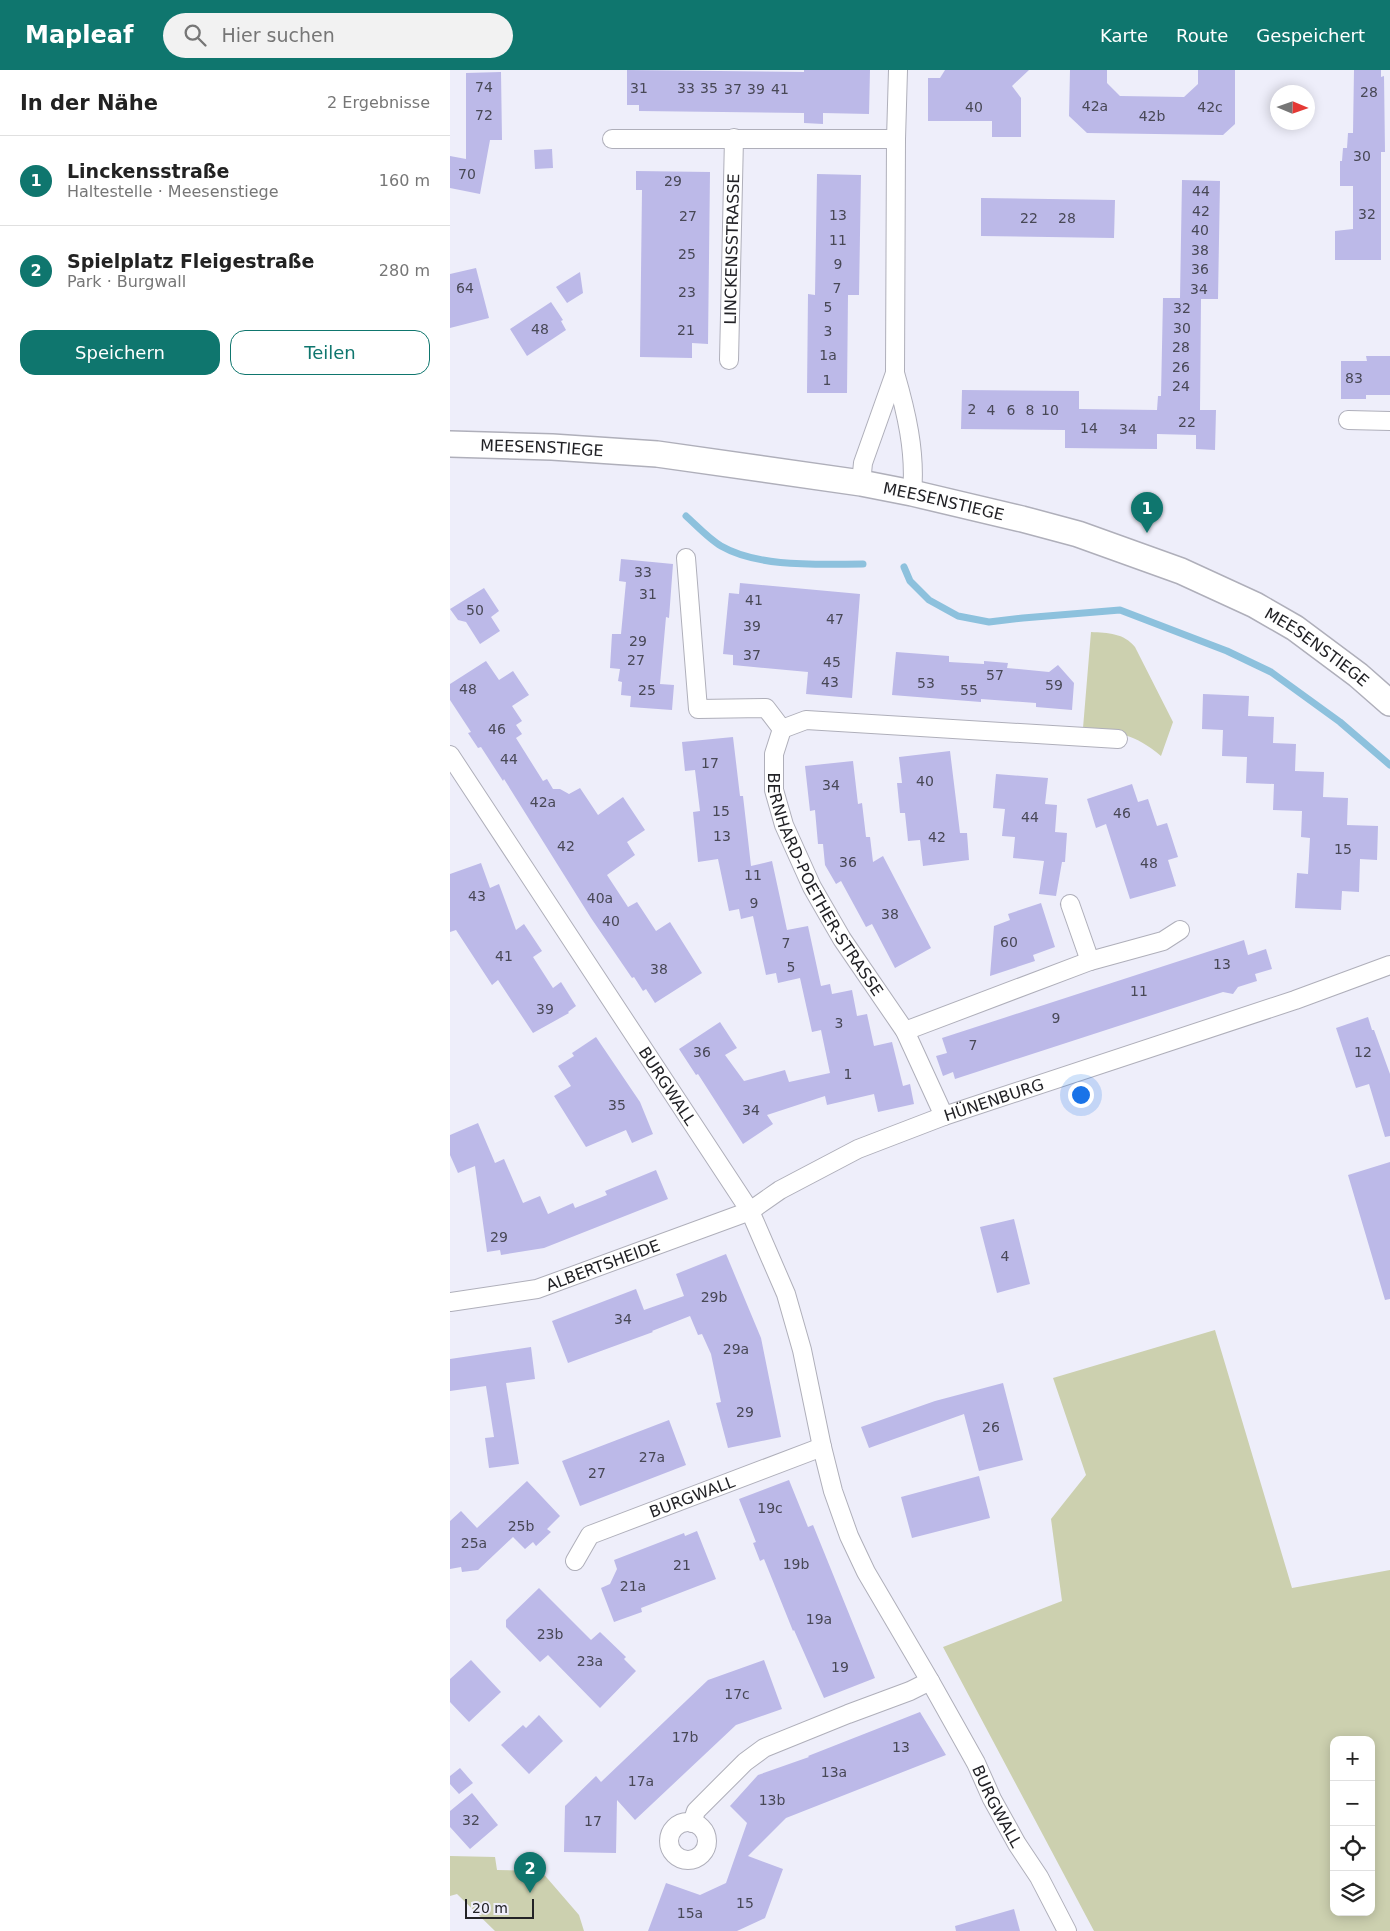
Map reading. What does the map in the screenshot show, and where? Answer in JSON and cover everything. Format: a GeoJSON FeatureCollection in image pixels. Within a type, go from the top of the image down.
{"type":"FeatureCollection","features":[{"type":"Feature","properties":{"kind":"street"},"geometry":{"type":"LineString","coordinates":[[898,70],[895,373],[904,407],[914,472],[912,492]]}},
{"type":"Feature","properties":{"kind":"street","name":"LINCKENSSTRASSE"},"geometry":{"type":"LineString","coordinates":[[729,360],[734,138]]}},
{"type":"Feature","properties":{"kind":"street"},"geometry":{"type":"LineString","coordinates":[[612,139],[896,139]]}},
{"type":"Feature","properties":{"kind":"street"},"geometry":{"type":"LineString","coordinates":[[861,483],[863,463],[895,373]]}},
{"type":"Feature","properties":{"kind":"street"},"geometry":{"type":"LineString","coordinates":[[1348,420],[1390,421]]}},
{"type":"Feature","properties":{"kind":"street","name":"MEESENSTIEGE"},"geometry":{"type":"LineString","coordinates":[[450,444],[552,447],[658,454],[861,483],[912,492],[1078,534],[1181,571],[1255,605],[1295,628],[1358,675],[1390,703]]}},
{"type":"Feature","properties":{"kind":"street"},"geometry":{"type":"LineString","coordinates":[[686,558],[698,709],[766,708],[782,729],[806,720],[1118,739]]}},
{"type":"Feature","properties":{"kind":"street","name":"BERNHARD-POETHER-STRASSE"},"geometry":{"type":"LineString","coordinates":[[782,729],[774,754],[774,790],[784,825],[812,887],[833,924],[905,1031],[944,1116]]}},
{"type":"Feature","properties":{"kind":"street","name":"BURGWALL"},"geometry":{"type":"LineString","coordinates":[[450,756],[750,1211],[786,1294],[802,1350],[833,1491],[849,1536],[866,1572],[976,1763],[992,1799],[1017,1844],[1039,1877],[1067,1931]]}},
{"type":"Feature","properties":{"kind":"street"},"geometry":{"type":"LineString","coordinates":[[1070,904],[1090,961]]}},
{"type":"Feature","properties":{"kind":"street"},"geometry":{"type":"LineString","coordinates":[[905,1031],[1090,961],[1163,941],[1180,930]]}},
{"type":"Feature","properties":{"kind":"street","name":"HÜNENBURG"},"geometry":{"type":"LineString","coordinates":[[750,1211],[780,1190],[858,1149],[944,1116],[1295,1000],[1390,965]]}},
{"type":"Feature","properties":{"kind":"street","name":"ALBERTSHEIDE"},"geometry":{"type":"LineString","coordinates":[[450,1302],[537,1289],[750,1211]]}},
{"type":"Feature","properties":{"kind":"street","name":"BURGWALL"},"geometry":{"type":"LineString","coordinates":[[575,1561],[590,1535],[822,1447]]}},
{"type":"Feature","properties":{"kind":"street"},"geometry":{"type":"LineString","coordinates":[[692,1823],[696,1811],[745,1762],[764,1748],[910,1691],[930,1681]]}},
{"type":"Feature","properties":{"kind":"green space"},"geometry":{"type":"Polygon","coordinates":[[[1091,632],[1121,636],[1135,647],[1173,722],[1161,756],[1134,738],[1115,732],[1083,728],[1091,632]]]}},
{"type":"Feature","properties":{"kind":"green space"},"geometry":{"type":"Polygon","coordinates":[[[1215,1330],[1292,1588],[1390,1570],[1390,1931],[1094,1931],[943,1647],[1062,1601],[1051,1519],[1086,1475],[1053,1378],[1215,1330]]]}},
{"type":"Feature","properties":{"kind":"green space"},"geometry":{"type":"Polygon","coordinates":[[[450,1856],[495,1857],[497,1870],[541,1871],[579,1915],[584,1931],[495,1931],[457,1894],[450,1896],[450,1856]]]}},
{"type":"Feature","properties":{"kind":"building"},"geometry":{"type":"Polygon","coordinates":[[[627,70],[804,72],[804,70],[870,70],[869,114],[823,113],[823,124],[804,123],[804,113],[639,111],[639,105],[627,105],[627,70]]]}},
{"type":"Feature","properties":{"kind":"building"},"geometry":{"type":"Polygon","coordinates":[[[945,70],[1029,70],[1012,86],[1021,98],[1021,137],[992,137],[992,121],[928,121],[928,78],[940,78],[945,70]]]}},
{"type":"Feature","properties":{"kind":"building"},"geometry":{"type":"Polygon","coordinates":[[[1070,70],[1107,70],[1107,83],[1120,96],[1184,97],[1198,84],[1198,70],[1235,70],[1235,124],[1223,135],[1087,133],[1069,116],[1070,70]]]}},
{"type":"Feature","properties":{"kind":"building"},"geometry":{"type":"Polygon","coordinates":[[[1354,70],[1381,70],[1381,77],[1384,76],[1385,152],[1381,152],[1381,260],[1335,260],[1335,231],[1353,229],[1353,186],[1340,186],[1340,161],[1342,161],[1343,148],[1347,148],[1348,133],[1353,133],[1354,70]]]}},
{"type":"Feature","properties":{"kind":"building"},"geometry":{"type":"Polygon","coordinates":[[[501,72],[502,140],[490,140],[480,194],[450,188],[450,156],[466,159],[466,73],[501,72]]]}},
{"type":"Feature","properties":{"kind":"building"},"geometry":{"type":"Polygon","coordinates":[[[552,149],[553,168],[535,169],[534,150],[552,149]]]}},
{"type":"Feature","properties":{"kind":"building"},"geometry":{"type":"Polygon","coordinates":[[[636,171],[710,172],[708,344],[692,343],[692,358],[640,357],[642,190],[636,190],[636,171]]]}},
{"type":"Feature","properties":{"kind":"building"},"geometry":{"type":"Polygon","coordinates":[[[817,174],[861,175],[859,295],[848,295],[847,393],[807,393],[808,294],[815,295],[817,174]]]}},
{"type":"Feature","properties":{"kind":"building"},"geometry":{"type":"Polygon","coordinates":[[[1182,180],[1220,181],[1218,299],[1201,299],[1200,410],[1216,410],[1215,450],[1196,449],[1196,435],[1157,434],[1157,449],[1065,448],[1065,430],[961,429],[962,390],[1079,391],[1079,409],[1157,410],[1158,396],[1161,396],[1163,298],[1180,298],[1182,180]]]}},
{"type":"Feature","properties":{"kind":"building"},"geometry":{"type":"Polygon","coordinates":[[[981,198],[1115,200],[1114,238],[981,236],[981,198]]]}},
{"type":"Feature","properties":{"kind":"building"},"geometry":{"type":"Polygon","coordinates":[[[476,268],[489,318],[450,328],[450,274],[476,268]]]}},
{"type":"Feature","properties":{"kind":"building"},"geometry":{"type":"Polygon","coordinates":[[[580,272],[583,293],[567,303],[556,287],[580,272]]]}},
{"type":"Feature","properties":{"kind":"building"},"geometry":{"type":"Polygon","coordinates":[[[551,302],[563,320],[561,321],[566,330],[527,356],[510,329],[551,302]]]}},
{"type":"Feature","properties":{"kind":"building"},"geometry":{"type":"Polygon","coordinates":[[[1366,356],[1390,356],[1390,395],[1366,395],[1366,399],[1341,399],[1341,361],[1367,361],[1366,356]]]}},
{"type":"Feature","properties":{"kind":"building"},"geometry":{"type":"Polygon","coordinates":[[[621,559],[673,564],[669,618],[666,617],[660,684],[674,685],[672,710],[630,707],[631,696],[621,695],[622,682],[618,681],[620,669],[610,668],[612,634],[621,634],[626,582],[619,581],[621,559]]]}},
{"type":"Feature","properties":{"kind":"building"},"geometry":{"type":"Polygon","coordinates":[[[740,583],[860,594],[852,698],[806,694],[808,672],[733,665],[733,655],[723,654],[729,593],[739,594],[740,583]]]}},
{"type":"Feature","properties":{"kind":"building"},"geometry":{"type":"Polygon","coordinates":[[[484,588],[499,611],[491,617],[500,631],[480,644],[466,622],[458,620],[450,609],[484,588]]]}},
{"type":"Feature","properties":{"kind":"building"},"geometry":{"type":"Polygon","coordinates":[[[896,652],[949,656],[949,662],[984,664],[984,661],[1008,663],[1007,668],[1049,672],[1058,665],[1074,683],[1072,710],[1036,707],[1036,703],[981,699],[981,702],[892,695],[896,652]]]}},
{"type":"Feature","properties":{"kind":"building"},"geometry":{"type":"Polygon","coordinates":[[[486,661],[499,680],[513,671],[529,695],[512,706],[522,721],[516,725],[522,734],[516,738],[543,781],[547,779],[553,789],[560,789],[569,794],[580,788],[598,815],[623,797],[645,830],[627,842],[635,855],[607,875],[628,907],[637,902],[656,931],[670,922],[702,973],[655,1003],[646,989],[643,991],[634,977],[632,978],[591,918],[504,779],[503,781],[481,747],[478,748],[468,733],[471,732],[450,700],[450,684],[486,661]]]}},
{"type":"Feature","properties":{"kind":"building"},"geometry":{"type":"Polygon","coordinates":[[[1203,694],[1249,696],[1248,716],[1274,717],[1273,743],[1296,744],[1295,771],[1324,772],[1323,797],[1348,798],[1347,825],[1378,826],[1377,860],[1360,859],[1359,892],[1342,891],[1341,910],[1295,908],[1297,873],[1308,874],[1310,838],[1301,837],[1302,811],[1273,810],[1274,784],[1246,783],[1247,757],[1222,756],[1223,730],[1202,729],[1203,694]]]}},
{"type":"Feature","properties":{"kind":"building"},"geometry":{"type":"Polygon","coordinates":[[[733,737],[740,796],[743,796],[751,866],[772,861],[787,930],[808,926],[821,986],[830,984],[832,994],[852,990],[857,1016],[867,1014],[874,1046],[892,1042],[903,1086],[910,1084],[914,1104],[878,1112],[874,1094],[827,1105],[825,1096],[767,1115],[773,1124],[743,1144],[698,1074],[696,1075],[679,1049],[720,1022],[737,1048],[725,1055],[744,1081],[785,1070],[789,1082],[830,1073],[821,1030],[812,1032],[800,978],[778,983],[776,973],[766,975],[753,916],[741,919],[739,909],[729,911],[718,859],[698,862],[693,812],[700,811],[695,770],[685,771],[682,742],[733,737]]]}},
{"type":"Feature","properties":{"kind":"building"},"geometry":{"type":"Polygon","coordinates":[[[950,751],[960,833],[967,833],[969,860],[923,866],[920,840],[908,841],[905,813],[900,813],[897,783],[902,783],[899,757],[950,751]]]}},
{"type":"Feature","properties":{"kind":"building"},"geometry":{"type":"Polygon","coordinates":[[[853,761],[858,804],[862,803],[866,837],[870,837],[873,862],[883,856],[931,948],[895,968],[872,924],[866,927],[841,881],[836,884],[825,865],[823,844],[818,844],[815,810],[810,811],[805,766],[853,761]]]}},
{"type":"Feature","properties":{"kind":"building"},"geometry":{"type":"Polygon","coordinates":[[[996,774],[1048,778],[1045,804],[1057,805],[1055,832],[1067,833],[1065,862],[1062,862],[1056,896],[1039,894],[1044,861],[1013,858],[1015,837],[1002,836],[1005,809],[993,808],[996,774]]]}},
{"type":"Feature","properties":{"kind":"building"},"geometry":{"type":"Polygon","coordinates":[[[1132,784],[1138,802],[1148,799],[1157,826],[1167,823],[1178,857],[1168,860],[1176,886],[1130,899],[1106,824],[1096,828],[1087,799],[1132,784]]]}},
{"type":"Feature","properties":{"kind":"building"},"geometry":{"type":"Polygon","coordinates":[[[481,863],[490,888],[499,884],[516,930],[524,924],[542,951],[533,957],[553,988],[561,982],[576,1006],[569,1013],[533,1033],[498,980],[492,985],[456,930],[450,932],[450,874],[481,863]]]}},
{"type":"Feature","properties":{"kind":"building"},"geometry":{"type":"Polygon","coordinates":[[[1041,903],[1055,947],[1033,955],[1035,961],[990,976],[994,926],[1010,920],[1008,914],[1041,903]]]}},
{"type":"Feature","properties":{"kind":"building"},"geometry":{"type":"Polygon","coordinates":[[[1244,940],[1248,955],[1266,949],[1272,969],[1255,974],[1257,981],[1238,987],[1233,994],[1223,992],[955,1079],[953,1072],[943,1076],[936,1056],[947,1053],[942,1038],[1244,940]]]}},
{"type":"Feature","properties":{"kind":"building"},"geometry":{"type":"Polygon","coordinates":[[[1368,1017],[1390,1074],[1390,1136],[1385,1137],[1369,1084],[1356,1088],[1336,1028],[1368,1017]]]}},
{"type":"Feature","properties":{"kind":"building"},"geometry":{"type":"Polygon","coordinates":[[[596,1037],[640,1102],[653,1134],[632,1143],[626,1130],[586,1147],[554,1096],[571,1086],[558,1066],[574,1056],[572,1053],[596,1037]]]}},
{"type":"Feature","properties":{"kind":"building"},"geometry":{"type":"Polygon","coordinates":[[[478,1123],[495,1163],[504,1159],[523,1203],[540,1196],[548,1214],[573,1203],[575,1208],[607,1195],[605,1191],[656,1170],[668,1199],[544,1248],[501,1255],[500,1250],[487,1252],[475,1166],[458,1173],[450,1155],[450,1135],[478,1123]]]}},
{"type":"Feature","properties":{"kind":"building"},"geometry":{"type":"Polygon","coordinates":[[[1390,1162],[1390,1299],[1385,1300],[1348,1175],[1390,1162]]]}},
{"type":"Feature","properties":{"kind":"building"},"geometry":{"type":"Polygon","coordinates":[[[1014,1219],[1030,1284],[997,1293],[980,1227],[1014,1219]]]}},
{"type":"Feature","properties":{"kind":"building"},"geometry":{"type":"Polygon","coordinates":[[[726,1254],[761,1338],[781,1437],[728,1448],[716,1403],[721,1402],[711,1354],[702,1334],[698,1335],[690,1316],[653,1332],[568,1363],[552,1321],[636,1289],[644,1310],[684,1296],[676,1274],[726,1254]]]}},
{"type":"Feature","properties":{"kind":"building"},"geometry":{"type":"Polygon","coordinates":[[[531,1347],[535,1379],[506,1383],[519,1464],[489,1468],[485,1438],[494,1437],[486,1386],[450,1391],[450,1359],[531,1347]]]}},
{"type":"Feature","properties":{"kind":"building"},"geometry":{"type":"Polygon","coordinates":[[[1003,1383],[1023,1460],[979,1471],[964,1414],[869,1448],[861,1427],[935,1401],[1003,1383]]]}},
{"type":"Feature","properties":{"kind":"building"},"geometry":{"type":"Polygon","coordinates":[[[669,1420],[686,1465],[580,1506],[562,1461],[669,1420]]]}},
{"type":"Feature","properties":{"kind":"building"},"geometry":{"type":"Polygon","coordinates":[[[979,1476],[990,1518],[912,1538],[901,1497],[979,1476]]]}},
{"type":"Feature","properties":{"kind":"building"},"geometry":{"type":"Polygon","coordinates":[[[789,1480],[808,1527],[813,1525],[875,1678],[824,1698],[793,1631],[764,1559],[760,1561],[753,1543],[756,1542],[739,1499],[789,1480]]]}},
{"type":"Feature","properties":{"kind":"building"},"geometry":{"type":"Polygon","coordinates":[[[527,1481],[560,1516],[547,1529],[551,1532],[536,1546],[533,1542],[525,1549],[513,1537],[478,1570],[462,1572],[461,1567],[450,1569],[450,1521],[461,1511],[477,1528],[527,1481]]]}},
{"type":"Feature","properties":{"kind":"building"},"geometry":{"type":"Polygon","coordinates":[[[697,1531],[716,1579],[641,1608],[642,1612],[614,1622],[601,1588],[610,1584],[617,1569],[614,1560],[684,1533],[685,1536],[697,1531]]]}},
{"type":"Feature","properties":{"kind":"building"},"geometry":{"type":"Polygon","coordinates":[[[539,1588],[591,1640],[600,1632],[626,1657],[624,1659],[636,1671],[600,1708],[548,1655],[540,1662],[506,1627],[506,1620],[539,1588]]]}},
{"type":"Feature","properties":{"kind":"building"},"geometry":{"type":"Polygon","coordinates":[[[471,1660],[501,1692],[469,1722],[450,1702],[450,1679],[471,1660]]]}},
{"type":"Feature","properties":{"kind":"building"},"geometry":{"type":"Polygon","coordinates":[[[764,1660],[782,1709],[736,1725],[635,1820],[617,1800],[616,1853],[564,1852],[565,1806],[596,1776],[601,1782],[708,1680],[764,1660]]]}},
{"type":"Feature","properties":{"kind":"building"},"geometry":{"type":"Polygon","coordinates":[[[920,1712],[946,1755],[786,1818],[748,1856],[783,1869],[765,1918],[737,1931],[648,1931],[666,1883],[700,1895],[726,1883],[747,1823],[730,1806],[758,1775],[809,1757],[920,1712]]]}},
{"type":"Feature","properties":{"kind":"building"},"geometry":{"type":"Polygon","coordinates":[[[539,1715],[563,1741],[529,1774],[501,1745],[523,1725],[526,1728],[539,1715]]]}},
{"type":"Feature","properties":{"kind":"building"},"geometry":{"type":"Polygon","coordinates":[[[460,1768],[473,1783],[459,1794],[450,1784],[450,1776],[460,1768]]]}},
{"type":"Feature","properties":{"kind":"building"},"geometry":{"type":"Polygon","coordinates":[[[472,1793],[498,1825],[470,1849],[450,1827],[450,1811],[472,1793]]]}},
{"type":"Feature","properties":{"kind":"building"},"geometry":{"type":"Polygon","coordinates":[[[1014,1909],[1020,1931],[956,1931],[955,1926],[1014,1909]]]}},
{"type":"Feature","properties":{"kind":"waterway"},"geometry":{"type":"LineString","coordinates":[[686,516],[721,546],[753,558],[790,563],[863,564]]}},
{"type":"Feature","properties":{"kind":"waterway"},"geometry":{"type":"LineString","coordinates":[[904,567],[910,581],[929,600],[958,616],[989,622],[1120,610],[1227,651],[1271,672],[1340,722],[1390,765]]}},
{"type":"Feature","properties":{"kind":"place","name":"Linckensstraße"},"geometry":{"type":"Point","coordinates":[1147,533]}},
{"type":"Feature","properties":{"kind":"place","name":"Spielplatz Fleigestraße"},"geometry":{"type":"Point","coordinates":[530,1893]}}]}
